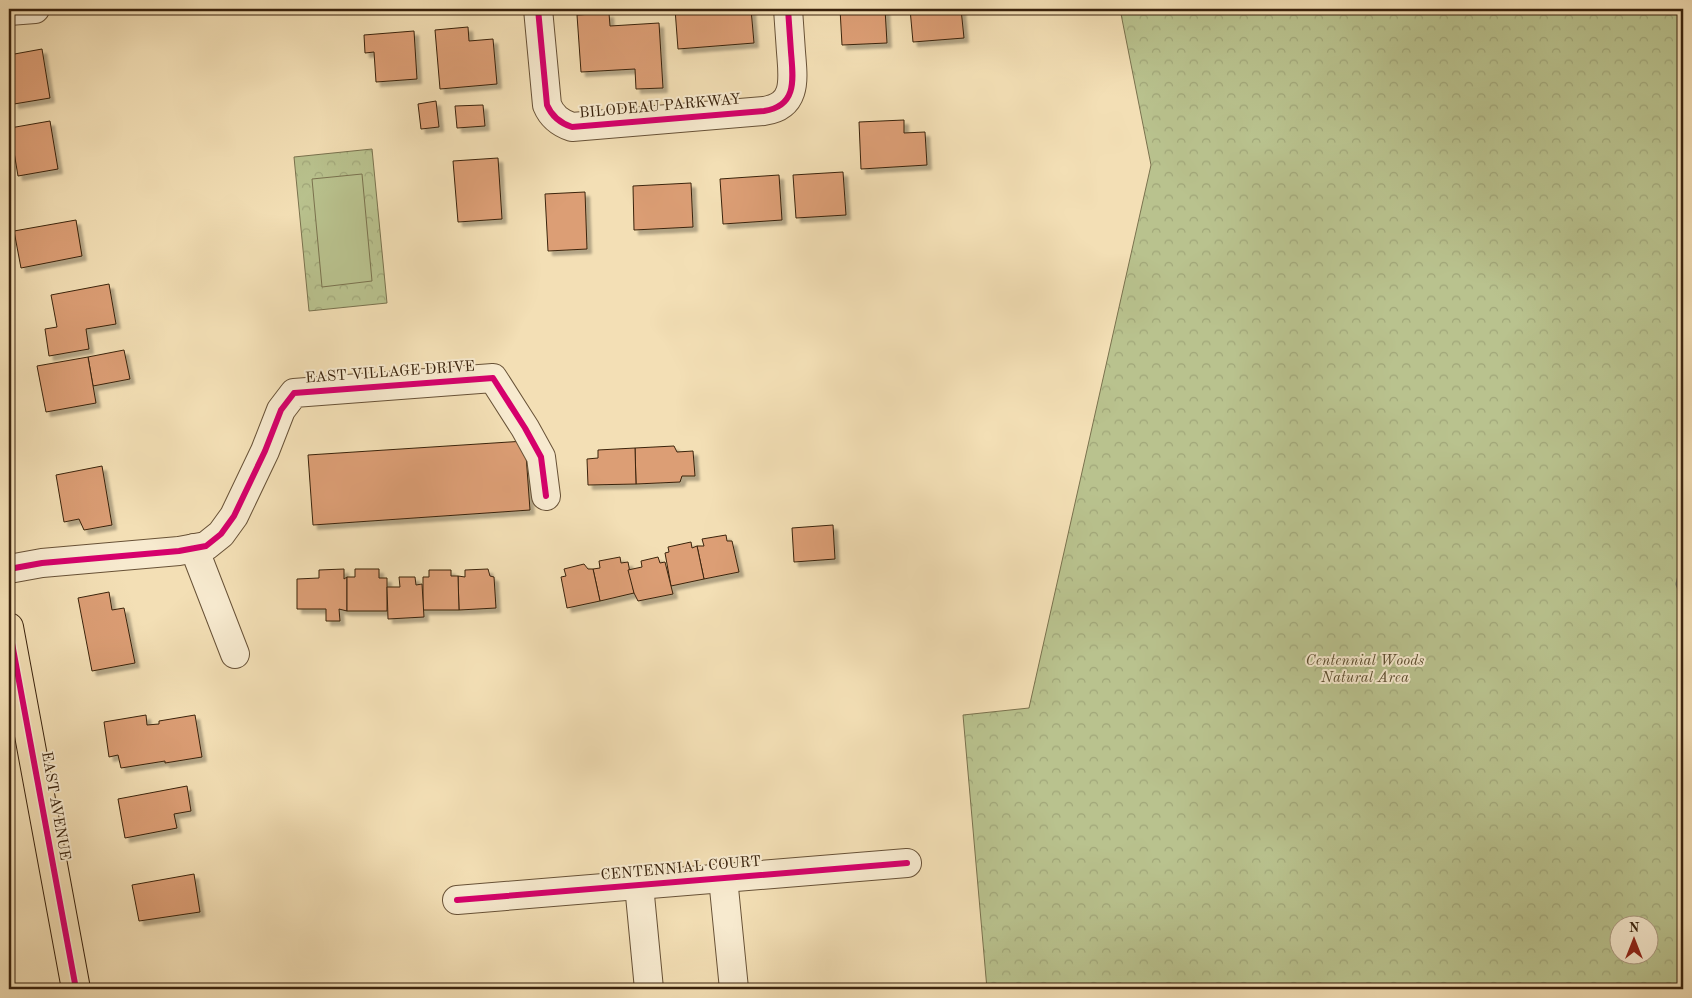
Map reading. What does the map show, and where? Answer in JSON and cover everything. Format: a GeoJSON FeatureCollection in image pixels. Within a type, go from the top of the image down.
{"type":"FeatureCollection","features":[{"type":"Feature","properties":{"kind":"main road","name":"EAST AVENUE"},"geometry":{"type":"LineString","coordinates":[[9,627],[76,989]]}},
{"type":"Feature","properties":{"kind":"street"},"geometry":{"type":"LineString","coordinates":[[9,11],[35,9]]}},
{"type":"Feature","properties":{"kind":"street","name":"BILODEAU PARKWAY"},"geometry":{"type":"LineString","coordinates":[[538,9],[547,105],[554,117],[560,122],[572,127],[580,127],[764,111],[777,108],[787,98],[792,85],[788,9]]}},
{"type":"Feature","properties":{"kind":"street","name":"EAST VILLAGE DRIVE"},"geometry":{"type":"LineString","coordinates":[[9,569],[42,562],[179,551],[206,546],[221,534],[234,516],[265,451],[281,410],[294,393],[493,378],[542,457],[546,496]]}},
{"type":"Feature","properties":{"kind":"street"},"geometry":{"type":"LineString","coordinates":[[194,548],[235,654]]}},
{"type":"Feature","properties":{"kind":"street","name":"CENTENNIAL COURT"},"geometry":{"type":"LineString","coordinates":[[457,900],[907,863]]}},
{"type":"Feature","properties":{"kind":"street","name":"CENTENNIAL COURT"},"geometry":{"type":"LineString","coordinates":[[723,878],[734,989]]}},
{"type":"Feature","properties":{"kind":"street","name":"CENTENNIAL COURT"},"geometry":{"type":"LineString","coordinates":[[639,885],[649,989]]}},
{"type":"Feature","properties":{"kind":"green space","name":"Centennial Woods Natural Area"},"geometry":{"type":"Polygon","coordinates":[[[1120,9],[1683,9],[1683,989],[987,989],[963,715],[1029,708],[1151,165],[1120,9]]]}},
{"type":"Feature","properties":{"kind":"green space"},"geometry":{"type":"Polygon","coordinates":[[[372,149],[387,303],[309,311],[294,157],[372,149]]]}},
{"type":"Feature","properties":{"kind":"green space"},"geometry":{"type":"Polygon","coordinates":[[[362,174],[372,281],[322,287],[312,179],[362,174]]]}},
{"type":"Feature","properties":{"kind":"building"},"geometry":{"type":"Polygon","coordinates":[[[675,9],[751,9],[754,43],[678,49],[675,9]]]}},
{"type":"Feature","properties":{"kind":"building"},"geometry":{"type":"Polygon","coordinates":[[[840,9],[885,9],[887,43],[842,45],[840,9]]]}},
{"type":"Feature","properties":{"kind":"building"},"geometry":{"type":"Polygon","coordinates":[[[910,9],[961,9],[964,38],[913,42],[910,9]]]}},
{"type":"Feature","properties":{"kind":"building"},"geometry":{"type":"Polygon","coordinates":[[[609,13],[610,26],[659,23],[663,88],[636,89],[635,69],[581,72],[577,15],[609,13]]]}},
{"type":"Feature","properties":{"kind":"building"},"geometry":{"type":"Polygon","coordinates":[[[468,27],[469,41],[493,39],[497,84],[440,89],[435,30],[468,27]]]}},
{"type":"Feature","properties":{"kind":"building"},"geometry":{"type":"Polygon","coordinates":[[[414,31],[417,79],[376,82],[374,52],[365,53],[364,35],[414,31]]]}},
{"type":"Feature","properties":{"kind":"building"},"geometry":{"type":"Polygon","coordinates":[[[42,49],[50,98],[14,104],[9,71],[9,55],[42,49]]]}},
{"type":"Feature","properties":{"kind":"building"},"geometry":{"type":"Polygon","coordinates":[[[436,101],[439,127],[421,129],[418,104],[436,101]]]}},
{"type":"Feature","properties":{"kind":"building"},"geometry":{"type":"Polygon","coordinates":[[[483,105],[485,126],[457,128],[455,106],[483,105]]]}},
{"type":"Feature","properties":{"kind":"building"},"geometry":{"type":"Polygon","coordinates":[[[904,120],[904,133],[925,132],[927,165],[861,169],[859,122],[904,120]]]}},
{"type":"Feature","properties":{"kind":"building"},"geometry":{"type":"Polygon","coordinates":[[[50,121],[58,169],[18,176],[10,128],[50,121]]]}},
{"type":"Feature","properties":{"kind":"building"},"geometry":{"type":"Polygon","coordinates":[[[498,158],[502,219],[458,222],[453,161],[498,158]]]}},
{"type":"Feature","properties":{"kind":"building"},"geometry":{"type":"Polygon","coordinates":[[[843,172],[846,215],[796,218],[793,175],[843,172]]]}},
{"type":"Feature","properties":{"kind":"building"},"geometry":{"type":"Polygon","coordinates":[[[779,175],[782,220],[723,224],[720,179],[779,175]]]}},
{"type":"Feature","properties":{"kind":"building"},"geometry":{"type":"Polygon","coordinates":[[[691,183],[693,227],[634,230],[633,186],[691,183]]]}},
{"type":"Feature","properties":{"kind":"building"},"geometry":{"type":"Polygon","coordinates":[[[585,192],[587,249],[548,251],[545,194],[585,192]]]}},
{"type":"Feature","properties":{"kind":"building"},"geometry":{"type":"Polygon","coordinates":[[[76,220],[82,256],[21,268],[14,231],[76,220]]]}},
{"type":"Feature","properties":{"kind":"building"},"geometry":{"type":"Polygon","coordinates":[[[109,284],[116,324],[86,329],[89,349],[49,356],[45,329],[57,327],[51,295],[109,284]]]}},
{"type":"Feature","properties":{"kind":"building"},"geometry":{"type":"Polygon","coordinates":[[[124,350],[130,379],[93,386],[88,357],[124,350]]]}},
{"type":"Feature","properties":{"kind":"building"},"geometry":{"type":"Polygon","coordinates":[[[88,357],[96,403],[46,412],[37,366],[88,357]]]}},
{"type":"Feature","properties":{"kind":"building"},"geometry":{"type":"Polygon","coordinates":[[[525,441],[530,510],[313,525],[308,455],[525,441]]]}},
{"type":"Feature","properties":{"kind":"building"},"geometry":{"type":"Polygon","coordinates":[[[674,446],[677,452],[693,451],[695,476],[682,476],[680,482],[636,484],[635,448],[674,446]]]}},
{"type":"Feature","properties":{"kind":"building"},"geometry":{"type":"Polygon","coordinates":[[[635,448],[636,484],[588,485],[587,459],[598,458],[598,450],[635,448]]]}},
{"type":"Feature","properties":{"kind":"building"},"geometry":{"type":"Polygon","coordinates":[[[102,466],[112,525],[84,530],[79,519],[64,522],[56,475],[102,466]]]}},
{"type":"Feature","properties":{"kind":"building"},"geometry":{"type":"Polygon","coordinates":[[[833,525],[835,559],[794,562],[792,528],[833,525]]]}},
{"type":"Feature","properties":{"kind":"building"},"geometry":{"type":"Polygon","coordinates":[[[726,535],[727,541],[732,541],[739,572],[704,579],[697,546],[704,546],[702,539],[726,535]]]}},
{"type":"Feature","properties":{"kind":"building"},"geometry":{"type":"Polygon","coordinates":[[[691,542],[692,548],[697,546],[704,579],[671,586],[665,553],[669,552],[668,547],[691,542]]]}},
{"type":"Feature","properties":{"kind":"building"},"geometry":{"type":"Polygon","coordinates":[[[620,557],[621,563],[628,562],[634,593],[600,601],[593,569],[600,568],[599,561],[620,557]]]}},
{"type":"Feature","properties":{"kind":"building"},"geometry":{"type":"Polygon","coordinates":[[[658,557],[660,563],[665,562],[673,594],[638,601],[628,570],[642,567],[641,561],[658,557]]]}},
{"type":"Feature","properties":{"kind":"building"},"geometry":{"type":"Polygon","coordinates":[[[584,564],[588,569],[593,569],[600,601],[567,608],[561,577],[566,576],[564,569],[584,564]]]}},
{"type":"Feature","properties":{"kind":"building"},"geometry":{"type":"Polygon","coordinates":[[[344,569],[344,579],[347,577],[347,611],[339,609],[340,621],[326,621],[326,609],[297,609],[297,579],[319,578],[319,570],[344,569]]]}},
{"type":"Feature","properties":{"kind":"building"},"geometry":{"type":"Polygon","coordinates":[[[355,569],[379,569],[379,578],[387,578],[387,611],[347,611],[347,577],[355,577],[355,569]]]}},
{"type":"Feature","properties":{"kind":"building"},"geometry":{"type":"Polygon","coordinates":[[[488,569],[490,576],[494,577],[496,608],[459,610],[458,576],[465,577],[465,570],[488,569]]]}},
{"type":"Feature","properties":{"kind":"building"},"geometry":{"type":"Polygon","coordinates":[[[429,570],[451,570],[451,576],[458,576],[459,610],[423,610],[423,577],[429,577],[429,570]]]}},
{"type":"Feature","properties":{"kind":"building"},"geometry":{"type":"Polygon","coordinates":[[[399,577],[415,577],[416,585],[422,584],[424,617],[388,619],[387,587],[400,587],[399,577]]]}},
{"type":"Feature","properties":{"kind":"building"},"geometry":{"type":"Polygon","coordinates":[[[109,592],[112,610],[124,608],[135,663],[92,671],[78,598],[109,592]]]}},
{"type":"Feature","properties":{"kind":"building"},"geometry":{"type":"Polygon","coordinates":[[[146,715],[147,725],[195,715],[202,757],[121,768],[118,755],[109,757],[104,722],[146,715]]]}},
{"type":"Feature","properties":{"kind":"building"},"geometry":{"type":"Polygon","coordinates":[[[187,786],[191,811],[174,814],[177,828],[125,838],[118,799],[187,786]]]}},
{"type":"Feature","properties":{"kind":"building"},"geometry":{"type":"Polygon","coordinates":[[[194,874],[200,912],[139,921],[132,885],[194,874]]]}},
{"type":"Feature","properties":{"kind":"waterway"},"geometry":{"type":"LineString","coordinates":[[1683,571],[1680,584],[1683,592]]}},
{"type":"Feature","properties":{"kind":"cycle path"},"geometry":{"type":"LineString","coordinates":[[538,9],[547,105],[557,119],[572,127],[764,111],[775,108],[783,103],[791,89],[792,71],[788,9]]}},
{"type":"Feature","properties":{"kind":"cycle path"},"geometry":{"type":"LineString","coordinates":[[9,569],[42,563],[179,551],[206,546],[221,534],[234,516],[265,451],[281,410],[294,393],[493,378],[541,457],[546,496]]}},
{"type":"Feature","properties":{"kind":"cycle path"},"geometry":{"type":"LineString","coordinates":[[9,627],[76,989]]}},
{"type":"Feature","properties":{"kind":"cycle path"},"geometry":{"type":"LineString","coordinates":[[457,900],[907,863]]}}]}
